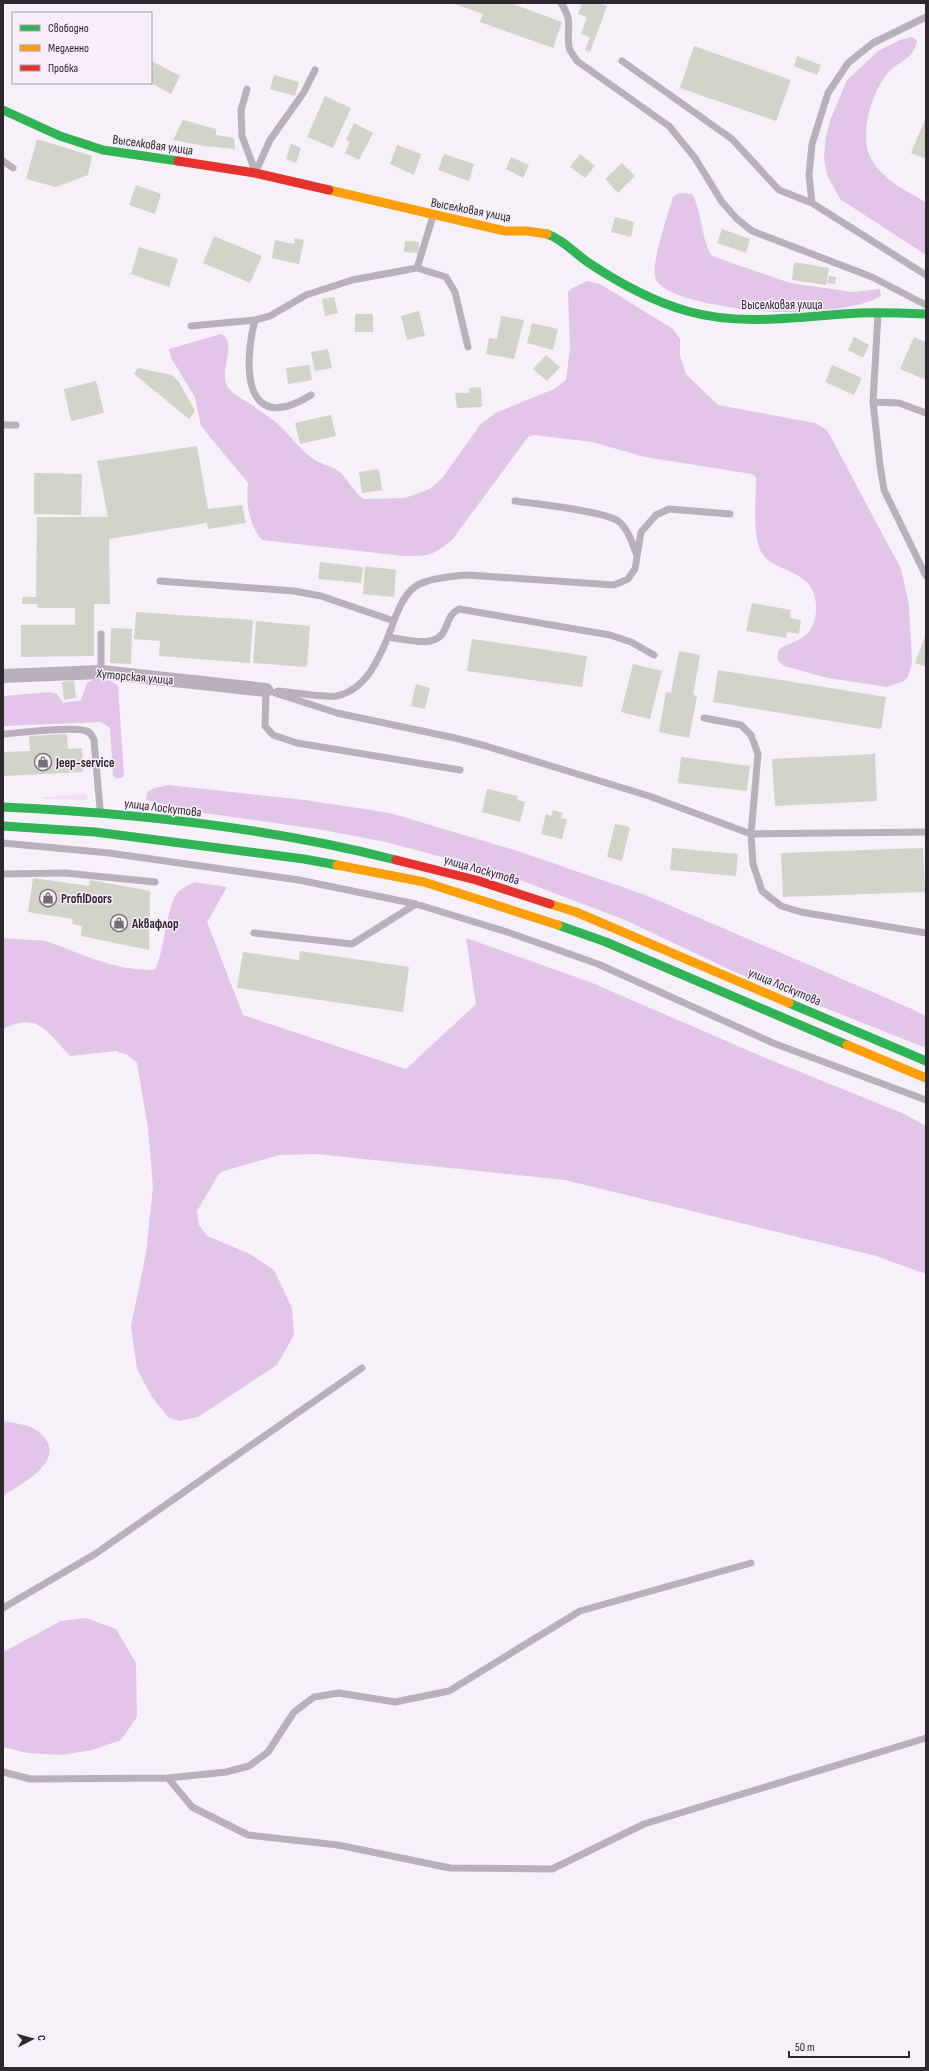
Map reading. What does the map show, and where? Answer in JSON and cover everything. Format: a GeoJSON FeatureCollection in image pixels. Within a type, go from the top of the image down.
{"type":"FeatureCollection","features":[{"type":"Feature","properties":{"kind":"main road","name":"Выселковая улица"},"geometry":{"type":"LineString","coordinates":[[3,110],[60,136],[103,150],[255,173],[505,231],[525,230],[542,232],[561,240],[581,258],[656,300],[687,310],[716,316],[782,319],[878,313],[926,314]]}},
{"type":"Feature","properties":{"kind":"main road","name":"улица Лоскутова"},"geometry":{"type":"LineString","coordinates":[[3,807],[100,813],[245,830],[338,846],[476,880],[576,912],[926,1061]]}},
{"type":"Feature","properties":{"kind":"main road"},"geometry":{"type":"LineString","coordinates":[[3,826],[95,832],[304,859],[424,882],[516,910],[606,942],[778,1017],[926,1078]]}},
{"type":"Feature","properties":{"kind":"street","name":"Хуторская улица"},"geometry":{"type":"LineString","coordinates":[[3,676],[101,672],[266,690]]}},
{"type":"Feature","properties":{"kind":"lane"},"geometry":{"type":"LineString","coordinates":[[561,3],[570,22],[569,48],[577,61],[669,126],[695,158],[722,202],[737,219],[752,231],[872,277],[926,305]]}},
{"type":"Feature","properties":{"kind":"lane"},"geometry":{"type":"LineString","coordinates":[[812,203],[809,175],[812,144],[828,93],[848,63],[873,43],[926,17]]}},
{"type":"Feature","properties":{"kind":"lane"},"geometry":{"type":"LineString","coordinates":[[622,60],[732,139],[779,190],[812,203],[926,275]]}},
{"type":"Feature","properties":{"kind":"lane"},"geometry":{"type":"LineString","coordinates":[[255,173],[270,140],[304,92],[315,70]]}},
{"type":"Feature","properties":{"kind":"lane"},"geometry":{"type":"LineString","coordinates":[[247,88],[242,110],[242,136],[255,173]]}},
{"type":"Feature","properties":{"kind":"lane"},"geometry":{"type":"LineString","coordinates":[[3,161],[13,168]]}},
{"type":"Feature","properties":{"kind":"lane"},"geometry":{"type":"LineString","coordinates":[[417,268],[434,215]]}},
{"type":"Feature","properties":{"kind":"lane"},"geometry":{"type":"LineString","coordinates":[[191,326],[256,320],[270,316],[306,295],[352,280],[417,268],[446,277],[455,292],[468,347]]}},
{"type":"Feature","properties":{"kind":"lane"},"geometry":{"type":"LineString","coordinates":[[878,313],[873,402],[884,490],[926,576]]}},
{"type":"Feature","properties":{"kind":"lane"},"geometry":{"type":"LineString","coordinates":[[256,320],[249,343],[249,376],[258,400],[267,408],[276,409],[300,402],[311,395]]}},
{"type":"Feature","properties":{"kind":"lane"},"geometry":{"type":"LineString","coordinates":[[873,402],[899,403],[926,413]]}},
{"type":"Feature","properties":{"kind":"lane"},"geometry":{"type":"LineString","coordinates":[[3,425],[16,426]]}},
{"type":"Feature","properties":{"kind":"lane"},"geometry":{"type":"LineString","coordinates":[[515,501],[600,515],[618,521],[627,533],[637,556]]}},
{"type":"Feature","properties":{"kind":"lane"},"geometry":{"type":"LineString","coordinates":[[266,690],[336,696],[356,688],[374,668],[394,621],[409,593],[417,585],[450,576],[468,575],[614,585],[628,579],[635,570],[641,532],[656,515],[669,509],[730,514]]}},
{"type":"Feature","properties":{"kind":"lane"},"geometry":{"type":"LineString","coordinates":[[160,581],[294,591],[321,596],[394,621]]}},
{"type":"Feature","properties":{"kind":"lane"},"geometry":{"type":"LineString","coordinates":[[388,637],[432,642],[442,636],[452,614],[459,609],[610,635],[631,642],[654,655]]}},
{"type":"Feature","properties":{"kind":"lane"},"geometry":{"type":"LineString","coordinates":[[101,634],[101,672]]}},
{"type":"Feature","properties":{"kind":"lane"},"geometry":{"type":"LineString","coordinates":[[266,690],[265,726],[272,735],[297,743],[460,770]]}},
{"type":"Feature","properties":{"kind":"lane"},"geometry":{"type":"LineString","coordinates":[[266,690],[337,713],[455,738],[494,748],[649,796],[751,834],[926,832]]}},
{"type":"Feature","properties":{"kind":"lane"},"geometry":{"type":"LineString","coordinates":[[704,718],[741,725],[751,735],[758,754],[751,834],[753,864],[762,891],[781,906],[801,912],[926,933]]}},
{"type":"Feature","properties":{"kind":"lane"},"geometry":{"type":"LineString","coordinates":[[3,734],[66,730],[85,730],[91,733],[94,740],[100,813]]}},
{"type":"Feature","properties":{"kind":"lane"},"geometry":{"type":"LineString","coordinates":[[3,843],[109,853],[299,880],[416,904],[510,933],[598,964],[773,1043],[926,1100]]}},
{"type":"Feature","properties":{"kind":"lane"},"geometry":{"type":"LineString","coordinates":[[3,874],[65,873],[155,882]]}},
{"type":"Feature","properties":{"kind":"lane"},"geometry":{"type":"LineString","coordinates":[[254,933],[352,944],[416,904]]}},
{"type":"Feature","properties":{"kind":"lane"},"geometry":{"type":"LineString","coordinates":[[3,1608],[95,1554],[362,1368]]}},
{"type":"Feature","properties":{"kind":"lane"},"geometry":{"type":"LineString","coordinates":[[3,1772],[30,1779],[168,1778],[226,1772],[249,1766],[268,1752],[294,1712],[314,1697],[338,1693],[395,1702],[449,1691],[580,1611],[751,1563]]}},
{"type":"Feature","properties":{"kind":"lane"},"geometry":{"type":"LineString","coordinates":[[168,1778],[192,1807],[248,1835],[338,1845],[450,1868],[552,1868],[644,1824],[926,1738]]}},
{"type":"Feature","properties":{"kind":"shaded area"},"geometry":{"type":"Polygon","coordinates":[[[912,37],[917,40],[913,51],[906,59],[888,73],[876,92],[868,116],[866,141],[868,152],[873,162],[882,173],[896,185],[926,203],[926,255],[840,199],[827,175],[824,158],[826,136],[831,118],[847,80],[878,51],[900,40],[912,37]]]}},
{"type":"Feature","properties":{"kind":"shaded area"},"geometry":{"type":"Polygon","coordinates":[[[679,193],[692,194],[696,201],[705,241],[712,256],[790,283],[853,292],[880,289],[881,296],[871,301],[849,307],[825,310],[778,312],[740,309],[698,301],[664,288],[656,280],[655,264],[660,240],[673,197],[679,193]]]}},
{"type":"Feature","properties":{"kind":"shaded area"},"geometry":{"type":"Polygon","coordinates":[[[587,281],[600,284],[673,329],[680,339],[680,356],[686,374],[718,405],[815,423],[827,430],[901,569],[909,605],[912,663],[908,677],[904,681],[887,687],[828,678],[784,666],[778,661],[778,652],[780,649],[804,636],[810,631],[814,622],[816,611],[815,596],[810,586],[802,578],[772,563],[764,556],[759,547],[755,522],[756,477],[752,474],[645,457],[592,442],[534,435],[528,437],[452,540],[430,554],[404,556],[262,540],[257,534],[249,513],[247,498],[248,483],[201,426],[195,397],[171,358],[169,349],[221,334],[226,338],[228,344],[225,375],[226,383],[233,393],[253,405],[275,422],[303,451],[312,458],[337,470],[364,499],[405,498],[430,489],[443,477],[480,425],[495,413],[554,389],[566,380],[570,348],[568,292],[587,281]]]}},
{"type":"Feature","properties":{"kind":"shaded area"},"geometry":{"type":"Polygon","coordinates":[[[95,679],[111,681],[118,686],[124,775],[122,778],[116,778],[113,775],[110,728],[101,722],[3,726],[3,696],[50,692],[57,694],[63,703],[81,700],[87,683],[95,679]]]}},
{"type":"Feature","properties":{"kind":"shaded area"},"geometry":{"type":"Polygon","coordinates":[[[168,785],[305,800],[390,813],[518,851],[648,896],[926,1016],[926,1048],[737,973],[625,920],[504,874],[386,842],[317,829],[204,813],[146,800],[147,792],[154,788],[168,785]]]}},
{"type":"Feature","properties":{"kind":"shaded area"},"geometry":{"type":"Polygon","coordinates":[[[87,795],[87,800],[42,799],[42,797],[87,795]]]}},
{"type":"Feature","properties":{"kind":"shaded area"},"geometry":{"type":"Polygon","coordinates":[[[194,882],[227,887],[207,922],[243,1015],[406,1069],[476,1004],[466,938],[590,982],[768,1059],[902,1113],[926,1126],[926,1274],[876,1256],[565,1180],[316,1154],[280,1155],[223,1171],[218,1175],[197,1211],[199,1225],[207,1236],[250,1254],[274,1270],[292,1308],[294,1335],[277,1365],[198,1417],[179,1421],[168,1417],[152,1397],[137,1369],[131,1326],[146,1253],[153,1187],[148,1128],[137,1063],[128,1055],[116,1051],[70,1056],[48,1032],[34,1023],[25,1022],[3,1029],[3,938],[45,941],[114,965],[141,970],[155,970],[174,898],[178,892],[194,882]]]}},
{"type":"Feature","properties":{"kind":"shaded area"},"geometry":{"type":"Polygon","coordinates":[[[3,1421],[33,1428],[46,1440],[50,1450],[48,1459],[32,1477],[3,1496],[3,1421]]]}},
{"type":"Feature","properties":{"kind":"shaded area"},"geometry":{"type":"Polygon","coordinates":[[[86,1618],[116,1629],[136,1663],[137,1717],[121,1740],[92,1750],[62,1755],[27,1753],[3,1747],[3,1652],[61,1621],[86,1618]]]}},
{"type":"Feature","properties":{"kind":"building"},"geometry":{"type":"Polygon","coordinates":[[[452,3],[510,3],[562,22],[553,48],[480,22],[483,14],[452,3]]]}},
{"type":"Feature","properties":{"kind":"building"},"geometry":{"type":"Polygon","coordinates":[[[582,3],[599,3],[607,6],[590,52],[585,50],[590,37],[581,34],[587,17],[578,14],[582,3]]]}},
{"type":"Feature","properties":{"kind":"building"},"geometry":{"type":"Polygon","coordinates":[[[694,46],[791,80],[776,121],[680,88],[694,46]]]}},
{"type":"Feature","properties":{"kind":"building"},"geometry":{"type":"Polygon","coordinates":[[[797,56],[821,65],[817,75],[794,66],[797,56]]]}},
{"type":"Feature","properties":{"kind":"building"},"geometry":{"type":"Polygon","coordinates":[[[152,61],[180,76],[171,94],[152,84],[152,61]]]}},
{"type":"Feature","properties":{"kind":"building"},"geometry":{"type":"Polygon","coordinates":[[[274,75],[299,82],[295,96],[270,89],[274,75]]]}},
{"type":"Feature","properties":{"kind":"building"},"geometry":{"type":"Polygon","coordinates":[[[325,96],[351,108],[333,148],[307,137],[325,96]]]}},
{"type":"Feature","properties":{"kind":"building"},"geometry":{"type":"Polygon","coordinates":[[[926,117],[926,159],[911,153],[926,117]]]}},
{"type":"Feature","properties":{"kind":"building"},"geometry":{"type":"Polygon","coordinates":[[[183,120],[216,129],[216,135],[234,138],[235,149],[204,146],[173,140],[183,120]]]}},
{"type":"Feature","properties":{"kind":"building"},"geometry":{"type":"Polygon","coordinates":[[[354,123],[373,133],[359,160],[345,153],[350,142],[346,140],[354,123]]]}},
{"type":"Feature","properties":{"kind":"building"},"geometry":{"type":"Polygon","coordinates":[[[37,139],[92,156],[88,175],[56,187],[26,179],[37,139]]]}},
{"type":"Feature","properties":{"kind":"building"},"geometry":{"type":"Polygon","coordinates":[[[291,144],[301,148],[296,163],[286,159],[291,144]]]}},
{"type":"Feature","properties":{"kind":"building"},"geometry":{"type":"Polygon","coordinates":[[[397,145],[421,154],[414,175],[390,164],[397,145]]]}},
{"type":"Feature","properties":{"kind":"building"},"geometry":{"type":"Polygon","coordinates":[[[444,154],[474,164],[469,181],[438,170],[444,154]]]}},
{"type":"Feature","properties":{"kind":"building"},"geometry":{"type":"Polygon","coordinates":[[[580,154],[595,166],[585,178],[570,167],[580,154]]]}},
{"type":"Feature","properties":{"kind":"building"},"geometry":{"type":"Polygon","coordinates":[[[511,157],[529,165],[523,178],[506,169],[511,157]]]}},
{"type":"Feature","properties":{"kind":"building"},"geometry":{"type":"Polygon","coordinates":[[[622,163],[635,176],[618,193],[605,179],[622,163]]]}},
{"type":"Feature","properties":{"kind":"building"},"geometry":{"type":"Polygon","coordinates":[[[136,185],[161,194],[155,214],[129,205],[136,185]]]}},
{"type":"Feature","properties":{"kind":"building"},"geometry":{"type":"Polygon","coordinates":[[[615,217],[634,222],[631,237],[611,232],[615,217]]]}},
{"type":"Feature","properties":{"kind":"building"},"geometry":{"type":"Polygon","coordinates":[[[722,229],[750,239],[746,253],[717,243],[722,229]]]}},
{"type":"Feature","properties":{"kind":"building"},"geometry":{"type":"Polygon","coordinates":[[[214,236],[262,256],[250,283],[203,263],[214,236]]]}},
{"type":"Feature","properties":{"kind":"building"},"geometry":{"type":"Polygon","coordinates":[[[295,238],[304,240],[299,264],[272,258],[275,240],[294,244],[295,238]]]}},
{"type":"Feature","properties":{"kind":"building"},"geometry":{"type":"Polygon","coordinates":[[[405,241],[419,242],[418,253],[404,252],[405,241]]]}},
{"type":"Feature","properties":{"kind":"building"},"geometry":{"type":"Polygon","coordinates":[[[139,247],[178,259],[169,287],[131,274],[139,247]]]}},
{"type":"Feature","properties":{"kind":"building"},"geometry":{"type":"Polygon","coordinates":[[[794,262],[829,268],[826,285],[792,280],[794,262]]]}},
{"type":"Feature","properties":{"kind":"building"},"geometry":{"type":"Polygon","coordinates":[[[829,276],[836,277],[835,284],[827,283],[829,276]]]}},
{"type":"Feature","properties":{"kind":"building"},"geometry":{"type":"Polygon","coordinates":[[[334,297],[338,313],[325,316],[322,299],[334,297]]]}},
{"type":"Feature","properties":{"kind":"building"},"geometry":{"type":"Polygon","coordinates":[[[419,311],[425,336],[407,340],[401,316],[419,311]]]}},
{"type":"Feature","properties":{"kind":"building"},"geometry":{"type":"Polygon","coordinates":[[[355,314],[373,314],[373,332],[355,332],[355,314]]]}},
{"type":"Feature","properties":{"kind":"building"},"geometry":{"type":"Polygon","coordinates":[[[501,316],[524,320],[514,359],[486,354],[489,338],[497,339],[501,316]]]}},
{"type":"Feature","properties":{"kind":"building"},"geometry":{"type":"Polygon","coordinates":[[[532,323],[558,329],[553,350],[527,343],[532,323]]]}},
{"type":"Feature","properties":{"kind":"building"},"geometry":{"type":"Polygon","coordinates":[[[854,337],[869,345],[863,358],[848,350],[854,337]]]}},
{"type":"Feature","properties":{"kind":"building"},"geometry":{"type":"Polygon","coordinates":[[[914,337],[926,342],[926,380],[900,369],[914,337]]]}},
{"type":"Feature","properties":{"kind":"building"},"geometry":{"type":"Polygon","coordinates":[[[328,349],[332,368],[315,371],[311,352],[328,349]]]}},
{"type":"Feature","properties":{"kind":"building"},"geometry":{"type":"Polygon","coordinates":[[[546,355],[560,367],[547,381],[533,369],[546,355]]]}},
{"type":"Feature","properties":{"kind":"building"},"geometry":{"type":"Polygon","coordinates":[[[309,365],[312,380],[288,384],[286,368],[309,365]]]}},
{"type":"Feature","properties":{"kind":"building"},"geometry":{"type":"Polygon","coordinates":[[[832,365],[862,378],[854,395],[825,382],[832,365]]]}},
{"type":"Feature","properties":{"kind":"building"},"geometry":{"type":"Polygon","coordinates":[[[138,368],[172,375],[179,382],[195,411],[189,419],[134,374],[138,368]]]}},
{"type":"Feature","properties":{"kind":"building"},"geometry":{"type":"Polygon","coordinates":[[[96,381],[104,413],[71,421],[64,389],[96,381]]]}},
{"type":"Feature","properties":{"kind":"building"},"geometry":{"type":"Polygon","coordinates":[[[481,387],[482,407],[457,408],[455,393],[469,393],[469,388],[481,387]]]}},
{"type":"Feature","properties":{"kind":"building"},"geometry":{"type":"Polygon","coordinates":[[[331,415],[336,436],[300,444],[295,423],[331,415]]]}},
{"type":"Feature","properties":{"kind":"building"},"geometry":{"type":"Polygon","coordinates":[[[197,446],[208,509],[242,505],[246,523],[208,529],[207,523],[109,539],[110,604],[94,604],[94,656],[21,657],[21,625],[75,625],[75,608],[38,608],[37,604],[22,604],[22,597],[36,597],[37,517],[108,517],[97,461],[197,446]]]}},
{"type":"Feature","properties":{"kind":"building"},"geometry":{"type":"Polygon","coordinates":[[[379,469],[382,490],[362,493],[359,472],[379,469]]]}},
{"type":"Feature","properties":{"kind":"building"},"geometry":{"type":"Polygon","coordinates":[[[34,473],[82,474],[81,515],[34,514],[34,473]]]}},
{"type":"Feature","properties":{"kind":"building"},"geometry":{"type":"Polygon","coordinates":[[[320,562],[363,567],[361,583],[318,579],[320,562]]]}},
{"type":"Feature","properties":{"kind":"building"},"geometry":{"type":"Polygon","coordinates":[[[365,566],[396,570],[394,597],[363,594],[365,566]]]}},
{"type":"Feature","properties":{"kind":"building"},"geometry":{"type":"Polygon","coordinates":[[[752,603],[791,610],[790,618],[801,620],[799,634],[787,632],[786,638],[746,631],[752,603]]]}},
{"type":"Feature","properties":{"kind":"building"},"geometry":{"type":"Polygon","coordinates":[[[136,612],[253,620],[250,663],[159,656],[160,641],[134,639],[136,612]]]}},
{"type":"Feature","properties":{"kind":"building"},"geometry":{"type":"Polygon","coordinates":[[[256,621],[310,626],[307,667],[253,663],[256,621]]]}},
{"type":"Feature","properties":{"kind":"building"},"geometry":{"type":"Polygon","coordinates":[[[111,628],[132,629],[131,664],[110,663],[111,628]]]}},
{"type":"Feature","properties":{"kind":"building"},"geometry":{"type":"Polygon","coordinates":[[[926,634],[926,667],[915,663],[926,634]]]}},
{"type":"Feature","properties":{"kind":"building"},"geometry":{"type":"Polygon","coordinates":[[[472,639],[587,656],[582,687],[467,671],[472,639]]]}},
{"type":"Feature","properties":{"kind":"building"},"geometry":{"type":"Polygon","coordinates":[[[679,651],[700,655],[693,695],[697,696],[689,738],[659,732],[666,692],[671,693],[679,651]]]}},
{"type":"Feature","properties":{"kind":"building"},"geometry":{"type":"Polygon","coordinates":[[[633,664],[662,671],[650,719],[621,712],[633,664]]]}},
{"type":"Feature","properties":{"kind":"building"},"geometry":{"type":"Polygon","coordinates":[[[718,670],[886,697],[881,729],[713,702],[718,670]]]}},
{"type":"Feature","properties":{"kind":"building"},"geometry":{"type":"Polygon","coordinates":[[[74,681],[76,698],[64,700],[62,682],[74,681]]]}},
{"type":"Feature","properties":{"kind":"building"},"geometry":{"type":"Polygon","coordinates":[[[416,684],[430,688],[425,709],[411,706],[416,684]]]}},
{"type":"Feature","properties":{"kind":"building","name":"Jeep-service"},"geometry":{"type":"Polygon","coordinates":[[[67,734],[68,749],[82,748],[83,772],[3,776],[3,752],[30,751],[29,736],[67,734]]]}},
{"type":"Feature","properties":{"kind":"building"},"geometry":{"type":"Polygon","coordinates":[[[875,754],[877,801],[775,806],[772,759],[875,754]]]}},
{"type":"Feature","properties":{"kind":"building"},"geometry":{"type":"Polygon","coordinates":[[[681,757],[750,766],[747,791],[678,783],[681,757]]]}},
{"type":"Feature","properties":{"kind":"building"},"geometry":{"type":"Polygon","coordinates":[[[487,789],[518,796],[517,800],[525,802],[520,822],[482,812],[487,789]]]}},
{"type":"Feature","properties":{"kind":"building"},"geometry":{"type":"Polygon","coordinates":[[[553,810],[563,813],[561,818],[567,819],[562,839],[541,834],[546,814],[551,816],[553,810]]]}},
{"type":"Feature","properties":{"kind":"building"},"geometry":{"type":"Polygon","coordinates":[[[615,824],[630,827],[622,861],[607,857],[615,824]]]}},
{"type":"Feature","properties":{"kind":"building"},"geometry":{"type":"Polygon","coordinates":[[[672,848],[738,854],[736,876],[670,870],[672,848]]]}},
{"type":"Feature","properties":{"kind":"building"},"geometry":{"type":"Polygon","coordinates":[[[923,848],[925,892],[783,897],[781,853],[923,848]]]}},
{"type":"Feature","properties":{"kind":"building"},"geometry":{"type":"Polygon","coordinates":[[[33,878],[89,886],[90,880],[150,891],[149,950],[81,936],[82,926],[72,924],[73,919],[28,912],[33,878]]]}},
{"type":"Feature","properties":{"kind":"building"},"geometry":{"type":"Polygon","coordinates":[[[300,951],[409,967],[403,1012],[237,988],[243,952],[299,960],[300,951]]]}},
{"type":"Feature","properties":{"kind":"traffic: fast"},"geometry":{"type":"LineString","coordinates":[[3,110],[60,136],[103,150],[178,161]]}},
{"type":"Feature","properties":{"kind":"traffic: fast"},"geometry":{"type":"LineString","coordinates":[[547,234],[564,243],[600,270],[636,291],[674,307],[708,316],[773,319],[868,313],[926,314]]}},
{"type":"Feature","properties":{"kind":"traffic: fast"},"geometry":{"type":"LineString","coordinates":[[3,807],[102,813],[201,823],[250,830],[348,848],[396,860]]}},
{"type":"Feature","properties":{"kind":"traffic: fast"},"geometry":{"type":"LineString","coordinates":[[3,826],[95,832],[304,859],[337,865]]}},
{"type":"Feature","properties":{"kind":"traffic: fast"},"geometry":{"type":"LineString","coordinates":[[558,925],[606,942],[847,1045]]}},
{"type":"Feature","properties":{"kind":"traffic: fast"},"geometry":{"type":"LineString","coordinates":[[789,1003],[926,1061]]}},
{"type":"Feature","properties":{"kind":"traffic: slow"},"geometry":{"type":"LineString","coordinates":[[329,190],[505,231],[527,231],[547,234]]}},
{"type":"Feature","properties":{"kind":"traffic: slow"},"geometry":{"type":"LineString","coordinates":[[337,865],[424,882],[558,925]]}},
{"type":"Feature","properties":{"kind":"traffic: slow"},"geometry":{"type":"LineString","coordinates":[[550,904],[576,912],[789,1003]]}},
{"type":"Feature","properties":{"kind":"traffic: slow"},"geometry":{"type":"LineString","coordinates":[[847,1045],[926,1078]]}},
{"type":"Feature","properties":{"kind":"traffic: jam"},"geometry":{"type":"LineString","coordinates":[[178,161],[255,173],[329,190]]}},
{"type":"Feature","properties":{"kind":"traffic: jam"},"geometry":{"type":"LineString","coordinates":[[396,860],[476,880],[550,904]]}},
{"type":"Feature","properties":{"kind":"place","name":"Jeep-service"},"geometry":{"type":"Point","coordinates":[43,762]}},
{"type":"Feature","properties":{"kind":"place","name":"ProfilDoors"},"geometry":{"type":"Point","coordinates":[48,898]}},
{"type":"Feature","properties":{"kind":"place","name":"Аквафлор"},"geometry":{"type":"Point","coordinates":[119,923]}}]}
